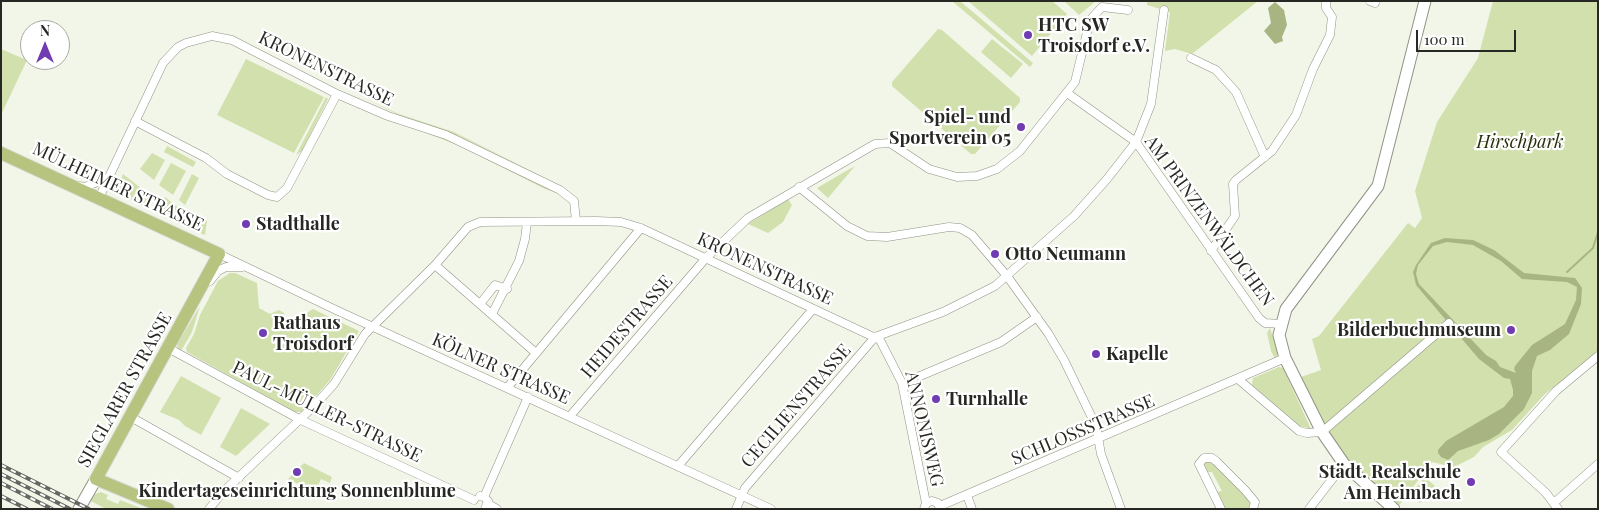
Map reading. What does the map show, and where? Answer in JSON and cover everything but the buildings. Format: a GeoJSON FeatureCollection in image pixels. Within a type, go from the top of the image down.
{"type":"FeatureCollection","features":[{"type":"Feature","properties":{"kind":"main road","name":"MÜLHEIMER STRASSE"},"geometry":{"type":"LineString","coordinates":[[1,153],[219,254]]}},
{"type":"Feature","properties":{"kind":"main road"},"geometry":{"type":"LineString","coordinates":[[183,238],[205,259],[204,283]]}},
{"type":"Feature","properties":{"kind":"main road","name":"SIEGLARER STRASSE"},"geometry":{"type":"LineString","coordinates":[[96,479],[219,254]]}},
{"type":"Feature","properties":{"kind":"main road"},"geometry":{"type":"LineString","coordinates":[[96,479],[168,509]]}},
{"type":"Feature","properties":{"kind":"street"},"geometry":{"type":"LineString","coordinates":[[1211,251],[1235,216],[1233,184],[1279,143],[1296,115],[1313,69],[1330,35],[1332,17],[1326,8],[1326,1]]}},
{"type":"Feature","properties":{"kind":"street"},"geometry":{"type":"LineString","coordinates":[[1394,509],[1344,464],[1322,432],[1285,358],[1280,342],[1281,324],[1293,299],[1365,206],[1378,186],[1425,1]]}},
{"type":"Feature","properties":{"kind":"street"},"geometry":{"type":"LineString","coordinates":[[1067,93],[1078,72],[1090,20],[1102,7],[1128,10]]}},
{"type":"Feature","properties":{"kind":"street"},"geometry":{"type":"LineString","coordinates":[[875,337],[968,301],[995,286],[1079,210],[1136,142],[1153,96],[1164,10]]}},
{"type":"Feature","properties":{"kind":"street","name":"KRONENSTRASSE"},"geometry":{"type":"LineString","coordinates":[[99,198],[107,178],[167,58],[186,43],[205,37],[232,40],[337,94],[388,116],[464,142],[563,191],[574,201],[576,221]]}},
{"type":"Feature","properties":{"kind":"street"},"geometry":{"type":"LineString","coordinates":[[1190,58],[1216,70],[1236,92],[1265,157]]}},
{"type":"Feature","properties":{"kind":"street","name":"AM PRINZENWÄLDCHEN"},"geometry":{"type":"LineString","coordinates":[[1067,93],[1136,142],[1259,318],[1265,323],[1281,324]]}},
{"type":"Feature","properties":{"kind":"street","name":"HEIDESTRASSE"},"geometry":{"type":"LineString","coordinates":[[570,416],[706,258],[748,218],[861,150],[881,142],[890,143],[924,166],[942,174],[966,178],[987,174],[1005,165],[1020,151],[1067,93]]}},
{"type":"Feature","properties":{"kind":"street"},"geometry":{"type":"LineString","coordinates":[[135,122],[206,158],[217,168],[268,195],[277,197],[284,192],[337,94]]}},
{"type":"Feature","properties":{"kind":"street"},"geometry":{"type":"LineString","coordinates":[[72,185],[85,186],[107,178]]}},
{"type":"Feature","properties":{"kind":"street"},"geometry":{"type":"LineString","coordinates":[[799,187],[847,226],[867,236],[887,237],[949,227],[968,230],[1007,276],[1055,343],[1080,390],[1096,426],[1101,454],[1121,509]]}},
{"type":"Feature","properties":{"kind":"street","name":"KRONENSTRASSE"},"geometry":{"type":"LineString","coordinates":[[209,509],[301,420],[334,384],[372,326],[435,265],[466,229],[473,224],[614,221],[641,228],[875,337]]}},
{"type":"Feature","properties":{"kind":"street"},"geometry":{"type":"LineString","coordinates":[[492,314],[507,289],[524,249],[526,222]]}},
{"type":"Feature","properties":{"kind":"street"},"geometry":{"type":"LineString","coordinates":[[506,388],[641,228]]}},
{"type":"Feature","properties":{"kind":"street","name":"KÖLNER STRASSE"},"geometry":{"type":"LineString","coordinates":[[219,254],[506,388],[772,509]]}},
{"type":"Feature","properties":{"kind":"street"},"geometry":{"type":"LineString","coordinates":[[435,265],[536,353]]}},
{"type":"Feature","properties":{"kind":"street","name":"SIEGLARER STRASSE"},"geometry":{"type":"LineString","coordinates":[[204,283],[226,267],[247,267]]}},
{"type":"Feature","properties":{"kind":"street"},"geometry":{"type":"LineString","coordinates":[[480,304],[496,284],[507,289]]}},
{"type":"Feature","properties":{"kind":"street"},"geometry":{"type":"LineString","coordinates":[[678,466],[814,309]]}},
{"type":"Feature","properties":{"kind":"street"},"geometry":{"type":"LineString","coordinates":[[920,376],[1000,342],[1037,317]]}},
{"type":"Feature","properties":{"kind":"street"},"geometry":{"type":"LineString","coordinates":[[1238,379],[1299,431],[1307,433],[1322,432],[1449,323]]}},
{"type":"Feature","properties":{"kind":"street","name":"CECILIENSTRASSE"},"geometry":{"type":"LineString","coordinates":[[741,495],[875,337]]}},
{"type":"Feature","properties":{"kind":"street","name":"ANNONISWEG"},"geometry":{"type":"LineString","coordinates":[[875,337],[884,343],[902,383],[925,506]]}},
{"type":"Feature","properties":{"kind":"street","name":"PAUL-MÜLLER-STRASSE"},"geometry":{"type":"LineString","coordinates":[[168,348],[301,420],[474,500]]}},
{"type":"Feature","properties":{"kind":"street"},"geometry":{"type":"LineString","coordinates":[[1598,356],[1556,391],[1504,447],[1501,454],[1557,505],[1598,464]]}},
{"type":"Feature","properties":{"kind":"street","name":"SCHLOSSSTRASSE"},"geometry":{"type":"LineString","coordinates":[[940,507],[1099,440],[1285,358]]}},
{"type":"Feature","properties":{"kind":"street"},"geometry":{"type":"LineString","coordinates":[[486,503],[528,397]]}},
{"type":"Feature","properties":{"kind":"street"},"geometry":{"type":"LineString","coordinates":[[130,416],[239,478]]}},
{"type":"Feature","properties":{"kind":"street"},"geometry":{"type":"LineString","coordinates":[[1221,509],[1199,464],[1204,458],[1212,458],[1216,461],[1255,502],[1253,509]]}},
{"type":"Feature","properties":{"kind":"street"},"geometry":{"type":"LineString","coordinates":[[1309,509],[1344,464]]}},
{"type":"Feature","properties":{"kind":"street","name":"SIEGLARER STRASSE"},"geometry":{"type":"LineString","coordinates":[[79,509],[96,479]]}},
{"type":"Feature","properties":{"kind":"street"},"geometry":{"type":"LineString","coordinates":[[736,509],[741,495]]}},
{"type":"Feature","properties":{"kind":"street"},"geometry":{"type":"LineString","coordinates":[[967,495],[972,509]]}},
{"type":"Feature","properties":{"kind":"street"},"geometry":{"type":"LineString","coordinates":[[477,509],[474,500],[478,496],[497,509]]}},
{"type":"Feature","properties":{"kind":"street"},"geometry":{"type":"LineString","coordinates":[[925,506],[933,500],[940,507]]}},
{"type":"Feature","properties":{"kind":"green space"},"geometry":{"type":"Polygon","coordinates":[[[952,1],[960,1],[1033,63],[1030,67],[952,1]]]}},
{"type":"Feature","properties":{"kind":"green space","name":"HTC SW Troisdorf e.V."},"geometry":{"type":"Polygon","coordinates":[[[968,1],[1052,1],[1067,14],[1032,56],[968,1]]]}},
{"type":"Feature","properties":{"kind":"green space"},"geometry":{"type":"Polygon","coordinates":[[[1064,1],[1096,1],[1079,15],[1064,1]]]}},
{"type":"Feature","properties":{"kind":"green space"},"geometry":{"type":"Polygon","coordinates":[[[1147,1],[1258,1],[1192,54],[1175,49],[1165,51],[1170,12],[1147,5],[1147,1]]]}},
{"type":"Feature","properties":{"kind":"green space","name":"Hirschpark"},"geometry":{"type":"Polygon","coordinates":[[[1493,1],[1598,1],[1598,351],[1544,395],[1512,430],[1483,447],[1474,457],[1454,467],[1432,462],[1397,508],[1384,490],[1365,478],[1332,442],[1298,378],[1321,370],[1312,339],[1319,336],[1408,223],[1415,228],[1422,218],[1415,191],[1437,122],[1478,58],[1493,1]]]}},
{"type":"Feature","properties":{"kind":"green space"},"geometry":{"type":"Polygon","coordinates":[[[938,29],[942,30],[1020,98],[1020,102],[975,154],[971,154],[892,86],[892,82],[938,29]]]}},
{"type":"Feature","properties":{"kind":"green space"},"geometry":{"type":"Polygon","coordinates":[[[992,39],[1023,64],[1011,78],[981,52],[992,39]]]}},
{"type":"Feature","properties":{"kind":"green space"},"geometry":{"type":"Polygon","coordinates":[[[1,49],[20,57],[20,70],[22,70],[1,115],[1,49]]]}},
{"type":"Feature","properties":{"kind":"green space"},"geometry":{"type":"Polygon","coordinates":[[[246,59],[324,97],[294,153],[217,115],[246,59]]]}},
{"type":"Feature","properties":{"kind":"green space"},"geometry":{"type":"Polygon","coordinates":[[[326,97],[328,99],[302,151],[296,155],[326,97]]]}},
{"type":"Feature","properties":{"kind":"green space"},"geometry":{"type":"Polygon","coordinates":[[[362,97],[399,114],[454,132],[555,183],[459,136],[399,115],[362,97]]]}},
{"type":"Feature","properties":{"kind":"green space"},"geometry":{"type":"Polygon","coordinates":[[[426,133],[452,141],[561,194],[545,189],[460,146],[426,133]]]}},
{"type":"Feature","properties":{"kind":"green space"},"geometry":{"type":"Polygon","coordinates":[[[167,146],[196,162],[193,167],[164,152],[167,146]]]}},
{"type":"Feature","properties":{"kind":"green space"},"geometry":{"type":"Polygon","coordinates":[[[152,153],[165,160],[154,180],[140,169],[152,153]]]}},
{"type":"Feature","properties":{"kind":"green space"},"geometry":{"type":"Polygon","coordinates":[[[171,163],[186,171],[173,195],[159,185],[171,163]]]}},
{"type":"Feature","properties":{"kind":"green space"},"geometry":{"type":"Polygon","coordinates":[[[855,166],[828,198],[817,188],[846,171],[855,166]]]}},
{"type":"Feature","properties":{"kind":"green space"},"geometry":{"type":"Polygon","coordinates":[[[123,174],[151,196],[143,206],[116,192],[123,174]]]}},
{"type":"Feature","properties":{"kind":"green space"},"geometry":{"type":"Polygon","coordinates":[[[192,174],[199,178],[185,205],[179,200],[192,174]]]}},
{"type":"Feature","properties":{"kind":"green space"},"geometry":{"type":"Polygon","coordinates":[[[165,197],[185,213],[179,224],[155,212],[165,197]]]}},
{"type":"Feature","properties":{"kind":"green space"},"geometry":{"type":"Polygon","coordinates":[[[788,199],[792,205],[783,222],[768,233],[748,224],[788,199]]]}},
{"type":"Feature","properties":{"kind":"green space"},"geometry":{"type":"Polygon","coordinates":[[[197,213],[207,221],[205,235],[189,228],[197,213]]]}},
{"type":"Feature","properties":{"kind":"green space"},"geometry":{"type":"Polygon","coordinates":[[[230,273],[235,273],[257,283],[259,308],[270,314],[279,310],[284,313],[286,326],[313,309],[359,331],[330,380],[302,412],[294,412],[187,352],[186,348],[194,334],[200,315],[218,281],[230,273]]]}},
{"type":"Feature","properties":{"kind":"green space"},"geometry":{"type":"Polygon","coordinates":[[[200,306],[192,332],[181,351],[178,349],[177,344],[200,306]]]}},
{"type":"Feature","properties":{"kind":"green space"},"geometry":{"type":"Polygon","coordinates":[[[1270,328],[1278,353],[1275,359],[1267,333],[1270,328]]]}},
{"type":"Feature","properties":{"kind":"green space"},"geometry":{"type":"Polygon","coordinates":[[[1279,367],[1283,368],[1311,429],[1300,426],[1252,385],[1253,378],[1279,367]]]}},
{"type":"Feature","properties":{"kind":"green space"},"geometry":{"type":"Polygon","coordinates":[[[181,376],[221,398],[201,435],[185,426],[179,420],[160,412],[181,376]]]}},
{"type":"Feature","properties":{"kind":"green space"},"geometry":{"type":"Polygon","coordinates":[[[241,408],[270,424],[236,456],[220,447],[241,408]]]}},
{"type":"Feature","properties":{"kind":"green space"},"geometry":{"type":"Polygon","coordinates":[[[1206,461],[1213,462],[1250,501],[1249,508],[1225,509],[1216,492],[1222,491],[1212,472],[1206,472],[1204,466],[1206,461]]]}},
{"type":"Feature","properties":{"kind":"green space"},"geometry":{"type":"Polygon","coordinates":[[[304,463],[332,477],[330,483],[321,479],[315,492],[288,479],[304,463]]]}},
{"type":"Feature","properties":{"kind":"green space"},"geometry":{"type":"Polygon","coordinates":[[[1425,477],[1435,486],[1420,503],[1410,494],[1425,477]]]}},
{"type":"Feature","properties":{"kind":"green space"},"geometry":{"type":"Polygon","coordinates":[[[101,492],[108,495],[106,499],[118,504],[120,500],[143,509],[106,509],[89,500],[95,494],[101,492]]]}},
{"type":"Feature","properties":{"kind":"shaded area"},"geometry":{"type":"Polygon","coordinates":[[[1275,2],[1284,10],[1287,25],[1282,37],[1283,41],[1275,44],[1264,31],[1271,23],[1268,8],[1275,2]]]}},
{"type":"Feature","properties":{"kind":"shaded area"},"geometry":{"type":"Polygon","coordinates":[[[1445,238],[1473,240],[1494,250],[1524,273],[1575,278],[1582,288],[1581,304],[1569,334],[1550,350],[1537,356],[1532,371],[1532,393],[1524,409],[1499,434],[1489,440],[1458,451],[1448,460],[1441,457],[1438,453],[1438,450],[1446,441],[1504,407],[1513,396],[1513,390],[1510,379],[1504,378],[1479,359],[1416,285],[1413,272],[1431,243],[1445,238]],[[1447,242],[1433,246],[1418,265],[1416,274],[1419,284],[1486,355],[1496,361],[1500,367],[1516,373],[1515,366],[1532,345],[1565,324],[1576,300],[1577,287],[1567,282],[1522,279],[1501,261],[1473,245],[1447,242]]]}},
{"type":"Feature","properties":{"kind":"waterway"},"geometry":{"type":"LineString","coordinates":[[1567,272],[1593,248],[1598,232]]}},
{"type":"Feature","properties":{"kind":"railway"},"geometry":{"type":"LineString","coordinates":[[1,465],[89,509]]}},
{"type":"Feature","properties":{"kind":"railway"},"geometry":{"type":"LineString","coordinates":[[1,474],[70,509]]}},
{"type":"Feature","properties":{"kind":"railway"},"geometry":{"type":"LineString","coordinates":[[1,483],[52,509]]}},
{"type":"Feature","properties":{"kind":"railway"},"geometry":{"type":"LineString","coordinates":[[1,496],[27,509]]}},
{"type":"Feature","properties":{"kind":"place","name":"HTC SW Troisdorf e.V."},"geometry":{"type":"Point","coordinates":[1028,35]}},
{"type":"Feature","properties":{"kind":"place","name":"Spiel- und Sportverein 05"},"geometry":{"type":"Point","coordinates":[1021,127]}},
{"type":"Feature","properties":{"kind":"place","name":"Stadthalle"},"geometry":{"type":"Point","coordinates":[246,224]}},
{"type":"Feature","properties":{"kind":"place","name":"Otto Neumann"},"geometry":{"type":"Point","coordinates":[995,254]}},
{"type":"Feature","properties":{"kind":"place","name":"Bilderbuchmuseum"},"geometry":{"type":"Point","coordinates":[1511,330]}},
{"type":"Feature","properties":{"kind":"place","name":"Rathaus Troisdorf"},"geometry":{"type":"Point","coordinates":[263,333]}},
{"type":"Feature","properties":{"kind":"place","name":"Kapelle"},"geometry":{"type":"Point","coordinates":[1096,354]}},
{"type":"Feature","properties":{"kind":"place","name":"Turnhalle"},"geometry":{"type":"Point","coordinates":[936,399]}},
{"type":"Feature","properties":{"kind":"place","name":"Kindertageseinrichtung Sonnenblume"},"geometry":{"type":"Point","coordinates":[297,472]}},
{"type":"Feature","properties":{"kind":"place","name":"Städt. Realschule Am Heimbach"},"geometry":{"type":"Point","coordinates":[1471,482]}}]}
